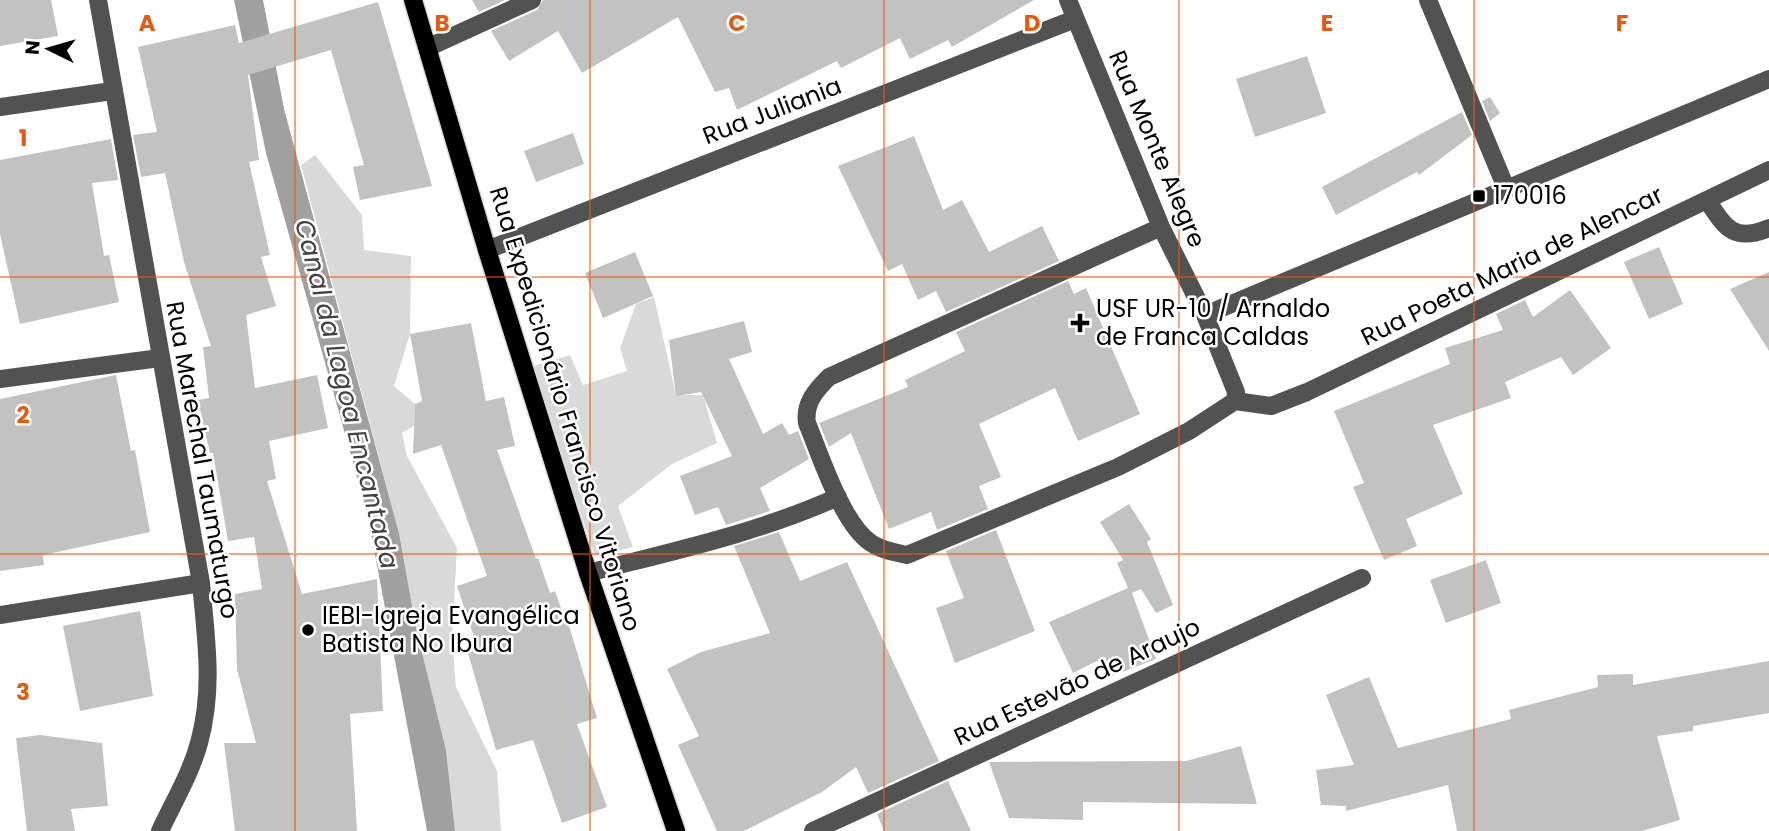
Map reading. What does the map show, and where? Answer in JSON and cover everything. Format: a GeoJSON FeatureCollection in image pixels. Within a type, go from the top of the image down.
{"type":"FeatureCollection","features":[{"type":"Feature","properties":{"kind":"main road","name":"Rua Expedicionário Francisco Vitoriano"},"geometry":{"type":"LineString","coordinates":[[413,0],[487,250],[588,573],[676,831]]}},
{"type":"Feature","properties":{"kind":"street","name":"Rua Marechal Taumaturgo"},"geometry":{"type":"LineString","coordinates":[[98,0],[201,583],[209,665],[208,702],[199,745],[160,831]]}},
{"type":"Feature","properties":{"kind":"street"},"geometry":{"type":"LineString","coordinates":[[429,47],[532,0]]}},
{"type":"Feature","properties":{"kind":"street","name":"Rua Monte Alegre"},"geometry":{"type":"LineString","coordinates":[[1068,0],[1161,227],[1205,315],[1236,392],[1235,401]]}},
{"type":"Feature","properties":{"kind":"street"},"geometry":{"type":"LineString","coordinates":[[1428,0],[1506,188]]}},
{"type":"Feature","properties":{"kind":"street","name":"Rua Juliania"},"geometry":{"type":"LineString","coordinates":[[487,250],[1075,19]]}},
{"type":"Feature","properties":{"kind":"street"},"geometry":{"type":"LineString","coordinates":[[1205,315],[1769,79]]}},
{"type":"Feature","properties":{"kind":"street"},"geometry":{"type":"LineString","coordinates":[[0,107],[112,91]]}},
{"type":"Feature","properties":{"kind":"street","name":"Rua Poeta Maria de Alencar"},"geometry":{"type":"LineString","coordinates":[[1235,401],[1271,406],[1307,392],[1769,170]]}},
{"type":"Feature","properties":{"kind":"street"},"geometry":{"type":"LineString","coordinates":[[1707,200],[1724,226],[1734,233],[1747,235],[1769,228]]}},
{"type":"Feature","properties":{"kind":"street"},"geometry":{"type":"LineString","coordinates":[[1161,227],[829,377],[817,388],[806,413],[838,497],[863,537],[873,545],[907,555],[1118,467],[1189,431],[1235,401]]}},
{"type":"Feature","properties":{"kind":"street"},"geometry":{"type":"LineString","coordinates":[[0,379],[160,358]]}},
{"type":"Feature","properties":{"kind":"street"},"geometry":{"type":"LineString","coordinates":[[588,573],[742,534],[784,521],[838,497]]}},
{"type":"Feature","properties":{"kind":"street","name":"Rua Estevão de Araujo"},"geometry":{"type":"LineString","coordinates":[[813,831],[1362,578]]}},
{"type":"Feature","properties":{"kind":"street"},"geometry":{"type":"LineString","coordinates":[[0,615],[201,583]]}},
{"type":"Feature","properties":{"kind":"shaded area"},"geometry":{"type":"Polygon","coordinates":[[[315,155],[362,215],[364,250],[411,256],[410,334],[394,386],[415,404],[414,426],[402,433],[407,456],[457,548],[452,637],[456,687],[497,771],[501,831],[455,831],[446,750],[416,628],[399,533],[301,165],[315,155]]]}},
{"type":"Feature","properties":{"kind":"shaded area"},"geometry":{"type":"Polygon","coordinates":[[[654,297],[676,395],[703,395],[717,443],[672,464],[618,506],[633,547],[595,556],[531,367],[570,355],[583,385],[627,371],[620,348],[636,304],[654,297]]]}},
{"type":"Feature","properties":{"kind":"water","name":"Canal da Lagoa Encantada"},"geometry":{"type":"Polygon","coordinates":[[[234,0],[263,0],[284,109],[399,533],[416,628],[446,750],[455,831],[427,831],[367,512],[266,153],[234,0]]]}},
{"type":"Feature","properties":{"kind":"building"},"geometry":{"type":"Polygon","coordinates":[[[0,0],[51,0],[58,36],[0,46],[0,0]]]}},
{"type":"Feature","properties":{"kind":"building"},"geometry":{"type":"Polygon","coordinates":[[[472,0],[505,0],[479,12],[472,0]]]}},
{"type":"Feature","properties":{"kind":"building"},"geometry":{"type":"Polygon","coordinates":[[[543,0],[1034,0],[952,47],[948,40],[910,59],[900,38],[841,68],[837,61],[737,110],[729,88],[715,92],[678,17],[582,73],[558,31],[509,61],[491,31],[537,10],[543,0]]]}},
{"type":"Feature","properties":{"kind":"building"},"geometry":{"type":"Polygon","coordinates":[[[378,2],[432,186],[360,200],[353,167],[364,165],[331,50],[248,75],[259,160],[249,162],[270,255],[261,257],[276,306],[246,315],[255,388],[317,375],[328,428],[269,441],[276,479],[267,481],[302,594],[377,579],[383,711],[350,714],[357,831],[235,831],[224,743],[256,743],[237,669],[235,594],[262,589],[254,537],[228,541],[213,453],[210,453],[198,400],[209,398],[203,347],[211,346],[184,262],[165,173],[141,177],[133,135],[157,132],[138,47],[235,25],[239,43],[378,2]]]}},
{"type":"Feature","properties":{"kind":"building"},"geometry":{"type":"Polygon","coordinates":[[[1307,56],[1326,113],[1255,137],[1236,79],[1307,56]]]}},
{"type":"Feature","properties":{"kind":"building"},"geometry":{"type":"Polygon","coordinates":[[[1490,97],[1500,113],[1490,121],[1482,101],[1490,97]]]}},
{"type":"Feature","properties":{"kind":"building"},"geometry":{"type":"Polygon","coordinates":[[[1462,112],[1472,135],[1419,175],[1417,172],[1336,215],[1322,187],[1462,112]]]}},
{"type":"Feature","properties":{"kind":"building"},"geometry":{"type":"Polygon","coordinates":[[[573,133],[584,164],[536,182],[524,151],[573,133]]]}},
{"type":"Feature","properties":{"kind":"building"},"geometry":{"type":"Polygon","coordinates":[[[914,136],[943,210],[962,200],[989,252],[1042,226],[1059,261],[946,312],[936,291],[918,300],[902,264],[888,271],[838,166],[914,136]]]}},
{"type":"Feature","properties":{"kind":"building"},"geometry":{"type":"Polygon","coordinates":[[[111,139],[118,180],[92,183],[104,256],[109,255],[119,302],[20,324],[0,234],[0,160],[111,139]]]}},
{"type":"Feature","properties":{"kind":"building"},"geometry":{"type":"Polygon","coordinates":[[[1659,247],[1683,304],[1649,319],[1624,262],[1659,247]]]}},
{"type":"Feature","properties":{"kind":"building"},"geometry":{"type":"Polygon","coordinates":[[[635,252],[653,296],[603,318],[585,273],[635,252]]]}},
{"type":"Feature","properties":{"kind":"building"},"geometry":{"type":"Polygon","coordinates":[[[1769,272],[1769,351],[1730,289],[1769,272]]]}},
{"type":"Feature","properties":{"kind":"building"},"geometry":{"type":"Polygon","coordinates":[[[1068,281],[1074,294],[1086,288],[1140,414],[1078,441],[1055,388],[979,424],[1001,477],[979,486],[988,509],[937,530],[931,512],[889,529],[851,433],[829,447],[819,423],[908,387],[905,380],[965,351],[956,332],[1068,281]]]}},
{"type":"Feature","properties":{"kind":"building"},"geometry":{"type":"Polygon","coordinates":[[[1570,290],[1611,348],[1573,375],[1561,357],[1505,382],[1511,398],[1433,425],[1463,494],[1406,519],[1417,546],[1384,560],[1353,487],[1364,483],[1334,411],[1450,364],[1445,348],[1503,330],[1496,314],[1525,300],[1533,317],[1570,290]]]}},
{"type":"Feature","properties":{"kind":"building"},"geometry":{"type":"Polygon","coordinates":[[[744,321],[752,352],[729,359],[763,434],[782,423],[789,435],[798,431],[809,459],[760,488],[770,511],[726,525],[718,507],[695,515],[680,476],[732,456],[701,392],[676,396],[669,340],[744,321]]]}},
{"type":"Feature","properties":{"kind":"building"},"geometry":{"type":"Polygon","coordinates":[[[471,323],[486,401],[504,397],[515,446],[497,450],[550,593],[555,591],[564,617],[566,616],[597,718],[577,724],[607,807],[562,823],[533,740],[496,750],[468,653],[478,649],[457,586],[487,576],[441,445],[413,454],[415,404],[422,401],[410,334],[471,323]]]}},
{"type":"Feature","properties":{"kind":"building"},"geometry":{"type":"Polygon","coordinates":[[[116,375],[131,451],[135,450],[150,532],[43,555],[44,565],[0,571],[0,399],[116,375]]]}},
{"type":"Feature","properties":{"kind":"building"},"geometry":{"type":"Polygon","coordinates":[[[1129,504],[1151,539],[1147,542],[1173,605],[1156,613],[1141,589],[1132,593],[1156,659],[1112,676],[1105,657],[1073,673],[1049,622],[1128,588],[1117,563],[1123,560],[1100,522],[1129,504]]]}},
{"type":"Feature","properties":{"kind":"building"},"geometry":{"type":"Polygon","coordinates":[[[996,530],[1035,631],[955,663],[936,608],[964,598],[946,551],[996,530]]]}},
{"type":"Feature","properties":{"kind":"building"},"geometry":{"type":"Polygon","coordinates":[[[779,532],[800,581],[847,562],[939,761],[868,793],[856,767],[822,792],[744,831],[717,831],[678,745],[699,736],[667,669],[701,652],[770,633],[734,546],[779,532]]]}},
{"type":"Feature","properties":{"kind":"building"},"geometry":{"type":"Polygon","coordinates":[[[1486,560],[1501,603],[1446,623],[1430,580],[1486,560]]]}},
{"type":"Feature","properties":{"kind":"building"},"geometry":{"type":"Polygon","coordinates":[[[140,611],[153,696],[80,711],[63,626],[140,611]]]}},
{"type":"Feature","properties":{"kind":"building"},"geometry":{"type":"Polygon","coordinates":[[[1769,661],[1769,713],[1693,726],[1693,731],[1657,736],[1680,820],[1642,831],[1457,831],[1448,785],[1346,811],[1346,806],[1321,805],[1316,770],[1354,765],[1326,695],[1369,677],[1398,748],[1511,719],[1509,710],[1598,687],[1597,675],[1633,674],[1633,685],[1769,661]]]}},
{"type":"Feature","properties":{"kind":"building"},"geometry":{"type":"Polygon","coordinates":[[[40,735],[102,743],[108,806],[71,809],[75,831],[27,831],[16,738],[40,735]]]}},
{"type":"Feature","properties":{"kind":"building"},"geometry":{"type":"Polygon","coordinates":[[[1241,746],[1257,804],[1083,802],[1083,820],[1009,818],[989,762],[1186,761],[1241,746]]]}},
{"type":"Feature","properties":{"kind":"building"},"geometry":{"type":"Polygon","coordinates":[[[948,781],[971,831],[884,831],[877,814],[948,781]]]}},
{"type":"Feature","properties":{"kind":"place","name":"170016"},"geometry":{"type":"Point","coordinates":[1479,196]}},
{"type":"Feature","properties":{"kind":"place","name":"USF UR-10 / Arnaldo de Franca Caldas"},"geometry":{"type":"Point","coordinates":[1080,323]}},
{"type":"Feature","properties":{"kind":"place","name":"IEBI-Igreja Evangélica Batista No Ibura"},"geometry":{"type":"Point","coordinates":[308,630]}}]}
